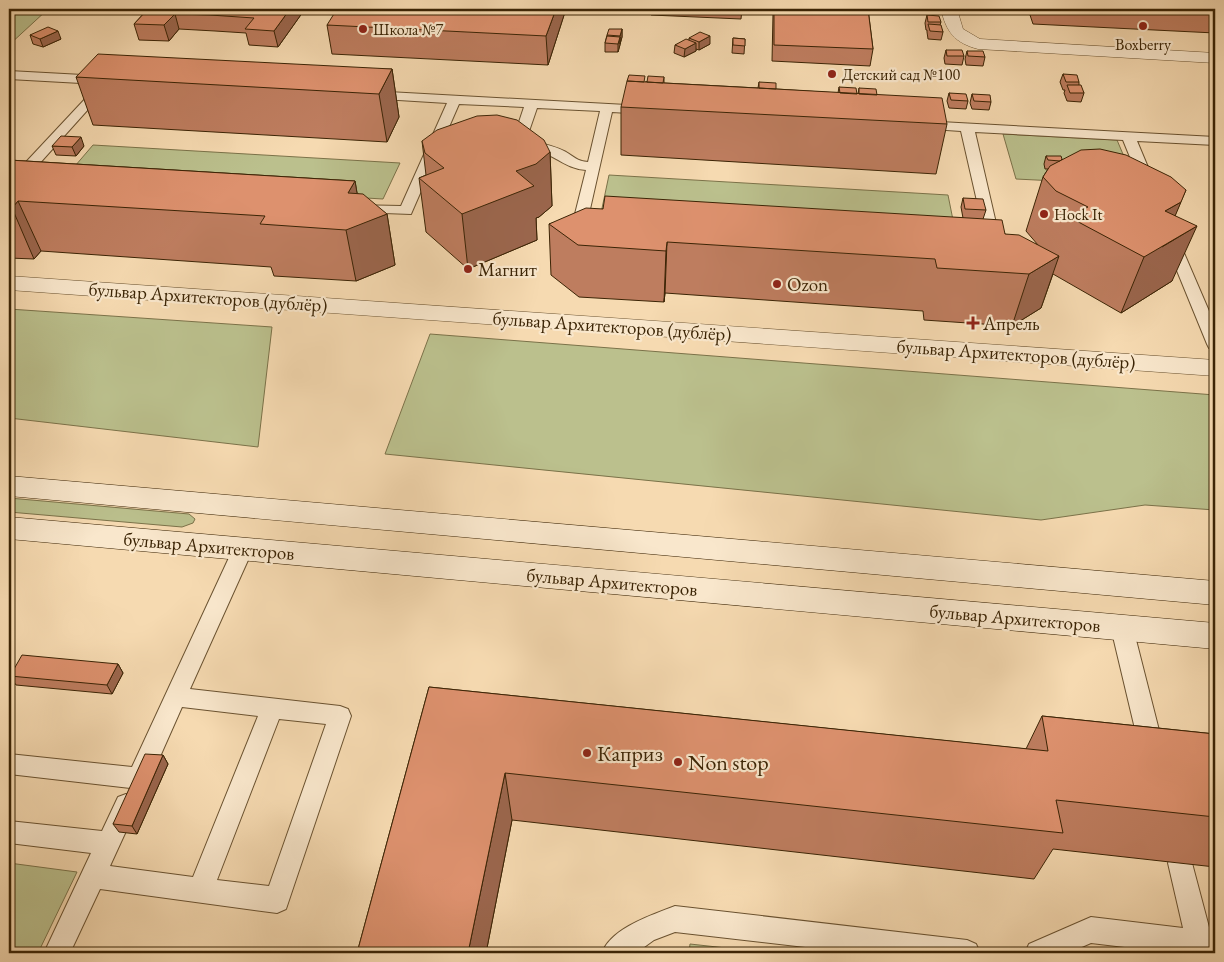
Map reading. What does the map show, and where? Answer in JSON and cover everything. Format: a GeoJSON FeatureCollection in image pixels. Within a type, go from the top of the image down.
{"type":"FeatureCollection","features":[{"type":"Feature","properties":{"kind":"main road"},"geometry":{"type":"LineString","coordinates":[[949,9],[954,30],[964,39],[978,44],[1215,58]]}},
{"type":"Feature","properties":{"kind":"main road","name":"бульвар Архитекторов (дублёр)"},"geometry":{"type":"LineString","coordinates":[[9,283],[1215,368]]}},
{"type":"Feature","properties":{"kind":"main road"},"geometry":{"type":"LineString","coordinates":[[9,486],[1215,593]]}},
{"type":"Feature","properties":{"kind":"main road","name":"бульвар Архитекторов"},"geometry":{"type":"LineString","coordinates":[[9,528],[1215,636]]}},
{"type":"Feature","properties":{"kind":"lane"},"geometry":{"type":"LineString","coordinates":[[9,75],[113,80],[12,187],[31,188]]}},
{"type":"Feature","properties":{"kind":"lane"},"geometry":{"type":"LineString","coordinates":[[356,94],[657,110]]}},
{"type":"Feature","properties":{"kind":"lane"},"geometry":{"type":"LineString","coordinates":[[347,208],[406,211],[455,99]]}},
{"type":"Feature","properties":{"kind":"lane"},"geometry":{"type":"LineString","coordinates":[[519,144],[532,103]]}},
{"type":"Feature","properties":{"kind":"lane"},"geometry":{"type":"LineString","coordinates":[[607,108],[580,222],[610,224]]}},
{"type":"Feature","properties":{"kind":"lane"},"geometry":{"type":"LineString","coordinates":[[910,124],[1215,141]]}},
{"type":"Feature","properties":{"kind":"lane"},"geometry":{"type":"LineString","coordinates":[[967,127],[994,248],[975,247]]}},
{"type":"Feature","properties":{"kind":"lane"},"geometry":{"type":"LineString","coordinates":[[1128,136],[1154,199]]}},
{"type":"Feature","properties":{"kind":"lane"},"geometry":{"type":"LineString","coordinates":[[502,144],[542,147],[561,155],[575,165],[594,166]]}},
{"type":"Feature","properties":{"kind":"lane"},"geometry":{"type":"LineString","coordinates":[[430,156],[446,157]]}},
{"type":"Feature","properties":{"kind":"lane"},"geometry":{"type":"LineString","coordinates":[[1166,226],[1215,344]]}},
{"type":"Feature","properties":{"kind":"lane"},"geometry":{"type":"LineString","coordinates":[[57,953],[177,697],[243,549]]}},
{"type":"Feature","properties":{"kind":"lane"},"geometry":{"type":"LineString","coordinates":[[1122,628],[1157,772]]}},
{"type":"Feature","properties":{"kind":"lane"},"geometry":{"type":"LineString","coordinates":[[93,876],[277,900],[340,716],[177,697]]}},
{"type":"Feature","properties":{"kind":"lane"},"geometry":{"type":"LineString","coordinates":[[200,890],[272,708]]}},
{"type":"Feature","properties":{"kind":"lane"},"geometry":{"type":"LineString","coordinates":[[9,764],[139,778]]}},
{"type":"Feature","properties":{"kind":"lane"},"geometry":{"type":"LineString","coordinates":[[9,832],[108,843]]}},
{"type":"Feature","properties":{"kind":"lane"},"geometry":{"type":"LineString","coordinates":[[1038,953],[1091,930],[1206,947],[1180,863]]}},
{"type":"Feature","properties":{"kind":"lane"},"geometry":{"type":"LineString","coordinates":[[615,953],[646,930],[676,919],[967,953]]}},
{"type":"Feature","properties":{"kind":"green space"},"geometry":{"type":"Polygon","coordinates":[[[9,9],[47,10],[9,45],[9,9]]]}},
{"type":"Feature","properties":{"kind":"green space"},"geometry":{"type":"Polygon","coordinates":[[[1003,134],[1117,140],[1136,185],[1016,179],[1003,134]]]}},
{"type":"Feature","properties":{"kind":"green space"},"geometry":{"type":"Polygon","coordinates":[[[93,145],[400,163],[383,199],[63,180],[93,145]]]}},
{"type":"Feature","properties":{"kind":"green space"},"geometry":{"type":"Polygon","coordinates":[[[609,175],[948,195],[956,235],[601,213],[609,175]]]}},
{"type":"Feature","properties":{"kind":"green space"},"geometry":{"type":"Polygon","coordinates":[[[9,309],[272,327],[258,447],[9,418],[9,309]]]}},
{"type":"Feature","properties":{"kind":"green space"},"geometry":{"type":"Polygon","coordinates":[[[430,334],[1215,395],[1215,510],[1145,505],[1041,520],[385,454],[430,334]]]}},
{"type":"Feature","properties":{"kind":"green space"},"geometry":{"type":"Polygon","coordinates":[[[9,498],[189,514],[195,519],[193,523],[182,527],[9,512],[9,498]]]}},
{"type":"Feature","properties":{"kind":"green space"},"geometry":{"type":"Polygon","coordinates":[[[9,863],[77,872],[38,953],[9,953],[9,863]]]}},
{"type":"Feature","properties":{"kind":"green space"},"geometry":{"type":"Polygon","coordinates":[[[690,944],[771,953],[689,953],[690,944]]]}},
{"type":"Feature","properties":{"kind":"building"},"geometry":{"type":"Polygon","coordinates":[[[148,9],[290,9],[274,31],[245,29],[254,18],[210,15],[175,14],[164,25],[134,24],[148,9]]]}},
{"type":"Feature","properties":{"kind":"building"},"geometry":{"type":"Polygon","coordinates":[[[337,9],[556,9],[546,36],[327,25],[337,9]]]}},
{"type":"Feature","properties":{"kind":"building"},"geometry":{"type":"Polygon","coordinates":[[[774,9],[868,9],[873,49],[774,45],[774,9]]]}},
{"type":"Feature","properties":{"kind":"building"},"geometry":{"type":"Polygon","coordinates":[[[927,15],[939,16],[941,22],[928,22],[927,15]]]}},
{"type":"Feature","properties":{"kind":"building"},"geometry":{"type":"Polygon","coordinates":[[[928,24],[941,25],[943,32],[930,31],[928,24]]]}},
{"type":"Feature","properties":{"kind":"building"},"geometry":{"type":"Polygon","coordinates":[[[48,27],[58,31],[40,39],[30,35],[48,27]]]}},
{"type":"Feature","properties":{"kind":"building"},"geometry":{"type":"Polygon","coordinates":[[[609,29],[622,29],[620,36],[607,35],[609,29]]]}},
{"type":"Feature","properties":{"kind":"building"},"geometry":{"type":"Polygon","coordinates":[[[700,32],[710,36],[699,42],[689,38],[700,32]]]}},
{"type":"Feature","properties":{"kind":"building"},"geometry":{"type":"Polygon","coordinates":[[[607,36],[620,37],[618,44],[605,43],[607,36]]]}},
{"type":"Feature","properties":{"kind":"building"},"geometry":{"type":"Polygon","coordinates":[[[733,38],[745,39],[745,46],[733,45],[733,38]]]}},
{"type":"Feature","properties":{"kind":"building"},"geometry":{"type":"Polygon","coordinates":[[[686,39],[696,43],[685,49],[675,45],[686,39]]]}},
{"type":"Feature","properties":{"kind":"building"},"geometry":{"type":"Polygon","coordinates":[[[946,50],[962,50],[964,56],[947,56],[946,50]]]}},
{"type":"Feature","properties":{"kind":"building"},"geometry":{"type":"Polygon","coordinates":[[[967,51],[983,51],[985,57],[968,56],[967,51]]]}},
{"type":"Feature","properties":{"kind":"building"},"geometry":{"type":"Polygon","coordinates":[[[98,54],[392,69],[379,94],[76,77],[98,54]]]}},
{"type":"Feature","properties":{"kind":"building"},"geometry":{"type":"Polygon","coordinates":[[[1063,74],[1077,75],[1079,82],[1066,82],[1063,74]]]}},
{"type":"Feature","properties":{"kind":"building"},"geometry":{"type":"Polygon","coordinates":[[[629,75],[645,76],[644,82],[627,81],[629,75]]]}},
{"type":"Feature","properties":{"kind":"building"},"geometry":{"type":"Polygon","coordinates":[[[648,76],[664,77],[663,83],[647,82],[648,76]]]}},
{"type":"Feature","properties":{"kind":"building"},"geometry":{"type":"Polygon","coordinates":[[[627,81],[942,98],[947,124],[621,107],[627,81]]]}},
{"type":"Feature","properties":{"kind":"building"},"geometry":{"type":"Polygon","coordinates":[[[759,82],[776,83],[776,89],[759,88],[759,82]]]}},
{"type":"Feature","properties":{"kind":"building"},"geometry":{"type":"Polygon","coordinates":[[[1067,85],[1081,85],[1084,93],[1070,93],[1067,85]]]}},
{"type":"Feature","properties":{"kind":"building"},"geometry":{"type":"Polygon","coordinates":[[[839,87],[856,88],[857,94],[840,93],[839,87]]]}},
{"type":"Feature","properties":{"kind":"building"},"geometry":{"type":"Polygon","coordinates":[[[859,88],[876,89],[877,95],[859,94],[859,88]]]}},
{"type":"Feature","properties":{"kind":"building"},"geometry":{"type":"Polygon","coordinates":[[[949,93],[966,94],[968,101],[951,100],[949,93]]]}},
{"type":"Feature","properties":{"kind":"building"},"geometry":{"type":"Polygon","coordinates":[[[972,94],[990,95],[991,102],[974,101],[972,94]]]}},
{"type":"Feature","properties":{"kind":"building"},"geometry":{"type":"Polygon","coordinates":[[[497,115],[517,120],[544,140],[550,152],[536,164],[516,171],[534,186],[462,214],[419,178],[444,168],[425,153],[422,141],[437,130],[477,116],[497,115]]]}},
{"type":"Feature","properties":{"kind":"building"},"geometry":{"type":"Polygon","coordinates":[[[61,136],[81,137],[72,147],[52,146],[61,136]]]}},
{"type":"Feature","properties":{"kind":"building"},"geometry":{"type":"Polygon","coordinates":[[[1100,149],[1126,155],[1171,177],[1186,190],[1181,202],[1165,211],[1197,226],[1144,257],[1069,217],[1088,207],[1056,191],[1043,177],[1050,166],[1081,150],[1100,149]]]}},
{"type":"Feature","properties":{"kind":"building"},"geometry":{"type":"Polygon","coordinates":[[[1046,156],[1061,156],[1062,159],[1060,161],[1048,160],[1046,156]]]}},
{"type":"Feature","properties":{"kind":"building"},"geometry":{"type":"Polygon","coordinates":[[[9,160],[355,181],[348,193],[363,194],[387,214],[346,230],[260,224],[265,216],[18,201],[12,208],[9,208],[9,160]]]}},
{"type":"Feature","properties":{"kind":"building"},"geometry":{"type":"Polygon","coordinates":[[[605,196],[1002,220],[1005,234],[1019,235],[1059,256],[1029,274],[937,268],[935,259],[667,242],[666,251],[578,245],[549,224],[586,208],[603,209],[605,196]]]}},
{"type":"Feature","properties":{"kind":"building"},"geometry":{"type":"Polygon","coordinates":[[[963,198],[983,199],[986,210],[965,209],[963,198]]]}},
{"type":"Feature","properties":{"kind":"building"},"geometry":{"type":"Polygon","coordinates":[[[22,655],[118,664],[107,685],[10,676],[22,655]]]}},
{"type":"Feature","properties":{"kind":"building"},"geometry":{"type":"Polygon","coordinates":[[[429,687],[1048,751],[1042,716],[1215,734],[1215,817],[1056,800],[1063,833],[505,773],[468,953],[357,953],[429,687]]]}},
{"type":"Feature","properties":{"kind":"building"},"geometry":{"type":"Polygon","coordinates":[[[145,754],[163,755],[132,826],[113,824],[145,754]]]}},
{"type":"Feature","properties":{"kind":"place","name":"Boxberry"},"geometry":{"type":"Point","coordinates":[1143,26]}},
{"type":"Feature","properties":{"kind":"place","name":"Школа №7"},"geometry":{"type":"Point","coordinates":[363,29]}},
{"type":"Feature","properties":{"kind":"place","name":"Детский сад №100"},"geometry":{"type":"Point","coordinates":[832,74]}},
{"type":"Feature","properties":{"kind":"place","name":"Hock It"},"geometry":{"type":"Point","coordinates":[1044,214]}},
{"type":"Feature","properties":{"kind":"place","name":"Магнит"},"geometry":{"type":"Point","coordinates":[468,269]}},
{"type":"Feature","properties":{"kind":"place","name":"Ozon"},"geometry":{"type":"Point","coordinates":[777,284]}},
{"type":"Feature","properties":{"kind":"place","name":"Апрель"},"geometry":{"type":"Point","coordinates":[973,323]}},
{"type":"Feature","properties":{"kind":"place","name":"Каприз"},"geometry":{"type":"Point","coordinates":[587,753]}},
{"type":"Feature","properties":{"kind":"place","name":"Non stop"},"geometry":{"type":"Point","coordinates":[678,762]}}]}
